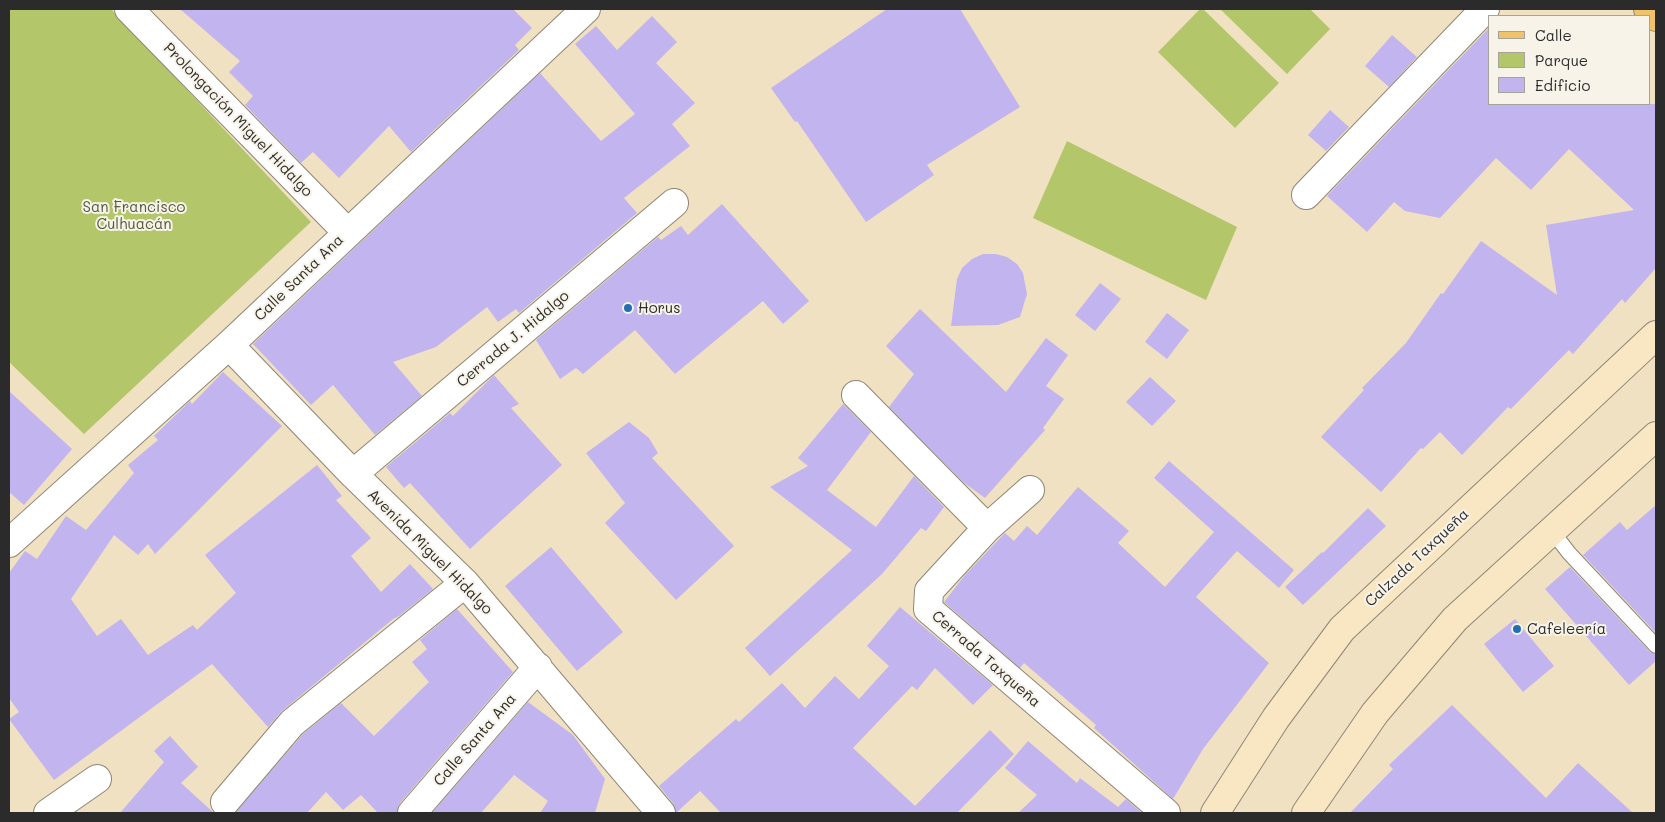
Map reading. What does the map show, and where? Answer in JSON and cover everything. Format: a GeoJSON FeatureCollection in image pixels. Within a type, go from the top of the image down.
{"type":"FeatureCollection","features":[{"type":"Feature","properties":{"kind":"main road"},"geometry":{"type":"LineString","coordinates":[[1648,9],[1656,17]]}},
{"type":"Feature","properties":{"kind":"main road","name":"Calzada Taxqueña"},"geometry":{"type":"LineString","coordinates":[[1215,813],[1276,718],[1342,629],[1656,336]]}},
{"type":"Feature","properties":{"kind":"main road"},"geometry":{"type":"LineString","coordinates":[[1306,813],[1375,714],[1455,619],[1656,436]]}},
{"type":"Feature","properties":{"kind":"street","name":"Prolongación Miguel Hidalgo"},"geometry":{"type":"LineString","coordinates":[[129,9],[347,232]]}},
{"type":"Feature","properties":{"kind":"street","name":"Calle Santa Ana"},"geometry":{"type":"LineString","coordinates":[[9,543],[229,345],[586,9]]}},
{"type":"Feature","properties":{"kind":"street"},"geometry":{"type":"LineString","coordinates":[[1306,195],[1484,9]]}},
{"type":"Feature","properties":{"kind":"street","name":"Cerrada J. Hidalgo"},"geometry":{"type":"LineString","coordinates":[[353,474],[674,203]]}},
{"type":"Feature","properties":{"kind":"street","name":"Avenida Miguel Hidalgo"},"geometry":{"type":"LineString","coordinates":[[229,345],[353,474],[465,583],[661,813]]}},
{"type":"Feature","properties":{"kind":"street"},"geometry":{"type":"LineString","coordinates":[[856,395],[987,528]]}},
{"type":"Feature","properties":{"kind":"street","name":"Cerrada Taxqueña"},"geometry":{"type":"LineString","coordinates":[[1030,490],[987,528],[929,592],[928,609],[1166,813]]}},
{"type":"Feature","properties":{"kind":"street"},"geometry":{"type":"LineString","coordinates":[[225,802],[292,724],[465,583]]}},
{"type":"Feature","properties":{"kind":"street","name":"Calle Santa Ana"},"geometry":{"type":"LineString","coordinates":[[412,813],[538,667]]}},
{"type":"Feature","properties":{"kind":"street"},"geometry":{"type":"LineString","coordinates":[[48,813],[97,779]]}},
{"type":"Feature","properties":{"kind":"lane"},"geometry":{"type":"LineString","coordinates":[[1552,531],[1656,646]]}},
{"type":"Feature","properties":{"kind":"green space","name":"San Francisco Culhuacán"},"geometry":{"type":"Polygon","coordinates":[[[9,9],[111,9],[311,222],[84,434],[9,362],[9,9]]]}},
{"type":"Feature","properties":{"kind":"green space"},"geometry":{"type":"Polygon","coordinates":[[[1200,9],[1203,9],[1279,83],[1235,128],[1158,52],[1200,9]]]}},
{"type":"Feature","properties":{"kind":"green space"},"geometry":{"type":"Polygon","coordinates":[[[1220,9],[1310,9],[1330,29],[1287,74],[1220,9]]]}},
{"type":"Feature","properties":{"kind":"green space"},"geometry":{"type":"Polygon","coordinates":[[[1067,141],[1237,227],[1206,300],[1033,218],[1067,141]]]}},
{"type":"Feature","properties":{"kind":"building"},"geometry":{"type":"Polygon","coordinates":[[[180,9],[513,9],[532,28],[515,45],[519,50],[411,152],[389,126],[339,178],[313,152],[301,163],[245,105],[253,96],[229,72],[240,61],[180,9]]]}},
{"type":"Feature","properties":{"kind":"building"},"geometry":{"type":"Polygon","coordinates":[[[887,9],[960,9],[1020,107],[927,165],[934,175],[866,222],[797,121],[795,122],[771,88],[887,9]]]}},
{"type":"Feature","properties":{"kind":"building"},"geometry":{"type":"Polygon","coordinates":[[[652,16],[677,42],[656,63],[695,103],[672,124],[690,146],[624,198],[637,213],[519,313],[516,309],[498,322],[487,307],[436,347],[393,362],[422,396],[375,435],[333,385],[311,405],[253,344],[540,73],[601,141],[635,114],[575,44],[596,26],[617,50],[652,16]]]}},
{"type":"Feature","properties":{"kind":"building"},"geometry":{"type":"Polygon","coordinates":[[[1488,29],[1488,105],[1656,104],[1656,268],[1625,303],[1622,299],[1573,354],[1569,350],[1511,409],[1508,407],[1462,455],[1440,432],[1423,449],[1421,448],[1381,492],[1321,437],[1364,390],[1362,388],[1406,343],[1481,241],[1557,295],[1546,225],[1634,210],[1569,149],[1531,190],[1496,158],[1440,218],[1405,211],[1394,202],[1367,232],[1327,196],[1488,29]]]}},
{"type":"Feature","properties":{"kind":"building"},"geometry":{"type":"Polygon","coordinates":[[[1392,35],[1417,57],[1389,87],[1365,66],[1392,35]]]}},
{"type":"Feature","properties":{"kind":"building"},"geometry":{"type":"Polygon","coordinates":[[[1330,110],[1349,127],[1326,151],[1308,135],[1330,110]]]}},
{"type":"Feature","properties":{"kind":"building"},"geometry":{"type":"Polygon","coordinates":[[[722,204],[809,301],[783,324],[763,301],[675,374],[635,330],[583,374],[576,368],[560,379],[536,340],[658,237],[661,240],[681,226],[688,235],[722,204]]]}},
{"type":"Feature","properties":{"kind":"building"},"geometry":{"type":"Polygon","coordinates":[[[983,254],[996,254],[1007,257],[1017,264],[1023,273],[1027,294],[1020,317],[998,325],[951,326],[957,279],[962,268],[972,259],[983,254]]]}},
{"type":"Feature","properties":{"kind":"building"},"geometry":{"type":"Polygon","coordinates":[[[1100,283],[1121,299],[1095,331],[1075,315],[1100,283]]]}},
{"type":"Feature","properties":{"kind":"building"},"geometry":{"type":"Polygon","coordinates":[[[920,309],[1006,392],[1046,338],[1068,355],[1046,386],[1064,399],[1043,428],[1045,430],[985,498],[963,482],[889,407],[914,374],[886,346],[920,309]]]}},
{"type":"Feature","properties":{"kind":"building"},"geometry":{"type":"Polygon","coordinates":[[[1167,313],[1189,330],[1167,359],[1145,342],[1167,313]]]}},
{"type":"Feature","properties":{"kind":"building"},"geometry":{"type":"Polygon","coordinates":[[[223,372],[282,426],[155,554],[148,544],[138,555],[114,535],[71,599],[97,636],[121,619],[148,655],[193,625],[197,630],[236,593],[205,555],[317,465],[342,496],[336,500],[371,538],[351,556],[381,592],[410,564],[433,589],[393,619],[282,711],[268,727],[212,664],[54,780],[9,719],[19,712],[9,698],[9,573],[25,551],[37,559],[66,516],[86,530],[134,473],[128,465],[158,440],[154,436],[190,401],[192,404],[223,372]]]}},
{"type":"Feature","properties":{"kind":"building"},"geometry":{"type":"Polygon","coordinates":[[[494,375],[519,404],[511,408],[562,465],[470,549],[410,483],[404,488],[386,467],[450,413],[453,416],[494,375]]]}},
{"type":"Feature","properties":{"kind":"building"},"geometry":{"type":"Polygon","coordinates":[[[1150,377],[1176,401],[1152,426],[1126,402],[1150,377]]]}},
{"type":"Feature","properties":{"kind":"building"},"geometry":{"type":"Polygon","coordinates":[[[9,391],[72,449],[24,505],[9,492],[9,391]]]}},
{"type":"Feature","properties":{"kind":"building"},"geometry":{"type":"Polygon","coordinates":[[[843,404],[871,432],[827,490],[876,527],[914,476],[944,507],[926,531],[921,528],[882,574],[770,676],[745,648],[852,550],[770,487],[808,466],[798,458],[843,404]]]}},
{"type":"Feature","properties":{"kind":"building"},"geometry":{"type":"Polygon","coordinates":[[[629,422],[649,438],[658,453],[652,458],[734,546],[676,600],[605,523],[625,503],[586,453],[629,422]]]}},
{"type":"Feature","properties":{"kind":"building"},"geometry":{"type":"Polygon","coordinates":[[[1169,461],[1294,570],[1279,588],[1237,551],[1196,597],[1269,663],[1203,749],[1173,799],[1094,728],[1096,725],[1024,663],[1020,668],[944,602],[965,575],[1005,533],[1014,541],[1027,526],[1037,535],[1078,487],[1129,531],[1118,543],[1165,587],[1214,532],[1154,478],[1169,461]]]}},
{"type":"Feature","properties":{"kind":"building"},"geometry":{"type":"Polygon","coordinates":[[[1656,505],[1656,633],[1583,555],[1620,522],[1627,530],[1656,505]]]}},
{"type":"Feature","properties":{"kind":"building"},"geometry":{"type":"Polygon","coordinates":[[[1368,508],[1386,526],[1303,605],[1285,587],[1323,553],[1368,508]]]}},
{"type":"Feature","properties":{"kind":"building"},"geometry":{"type":"Polygon","coordinates":[[[551,547],[623,632],[577,671],[505,586],[551,547]]]}},
{"type":"Feature","properties":{"kind":"building"},"geometry":{"type":"Polygon","coordinates":[[[1570,567],[1650,652],[1656,655],[1656,661],[1629,685],[1545,589],[1570,567]]]}},
{"type":"Feature","properties":{"kind":"building"},"geometry":{"type":"Polygon","coordinates":[[[900,607],[993,685],[973,705],[935,668],[917,690],[912,686],[853,748],[915,806],[990,730],[1014,754],[957,813],[721,813],[700,791],[676,813],[673,803],[659,786],[736,719],[739,722],[782,683],[805,708],[835,676],[859,699],[889,666],[867,646],[900,607]]]}},
{"type":"Feature","properties":{"kind":"building"},"geometry":{"type":"Polygon","coordinates":[[[457,609],[513,672],[400,803],[397,813],[378,813],[361,795],[343,810],[326,792],[307,813],[235,813],[303,734],[341,703],[374,736],[429,682],[412,662],[427,649],[420,640],[457,609]]]}},
{"type":"Feature","properties":{"kind":"building"},"geometry":{"type":"Polygon","coordinates":[[[1515,619],[1554,666],[1523,692],[1484,644],[1515,619]]]}},
{"type":"Feature","properties":{"kind":"building"},"geometry":{"type":"Polygon","coordinates":[[[528,702],[573,735],[605,779],[595,813],[540,813],[548,801],[514,775],[481,813],[432,813],[528,702]]]}},
{"type":"Feature","properties":{"kind":"building"},"geometry":{"type":"Polygon","coordinates":[[[1452,705],[1546,798],[1578,763],[1633,813],[1350,813],[1393,769],[1389,765],[1452,705]]]}},
{"type":"Feature","properties":{"kind":"building"},"geometry":{"type":"Polygon","coordinates":[[[170,736],[198,767],[181,783],[214,813],[120,813],[164,762],[154,751],[170,736]]]}},
{"type":"Feature","properties":{"kind":"building"},"geometry":{"type":"Polygon","coordinates":[[[1028,741],[1077,783],[1080,778],[1118,807],[1126,799],[1142,813],[1018,813],[1037,795],[1005,768],[1028,741]]]}},
{"type":"Feature","properties":{"kind":"place","name":"Horus"},"geometry":{"type":"Point","coordinates":[628,308]}},
{"type":"Feature","properties":{"kind":"place","name":"Cafeleería"},"geometry":{"type":"Point","coordinates":[1517,629]}}]}
